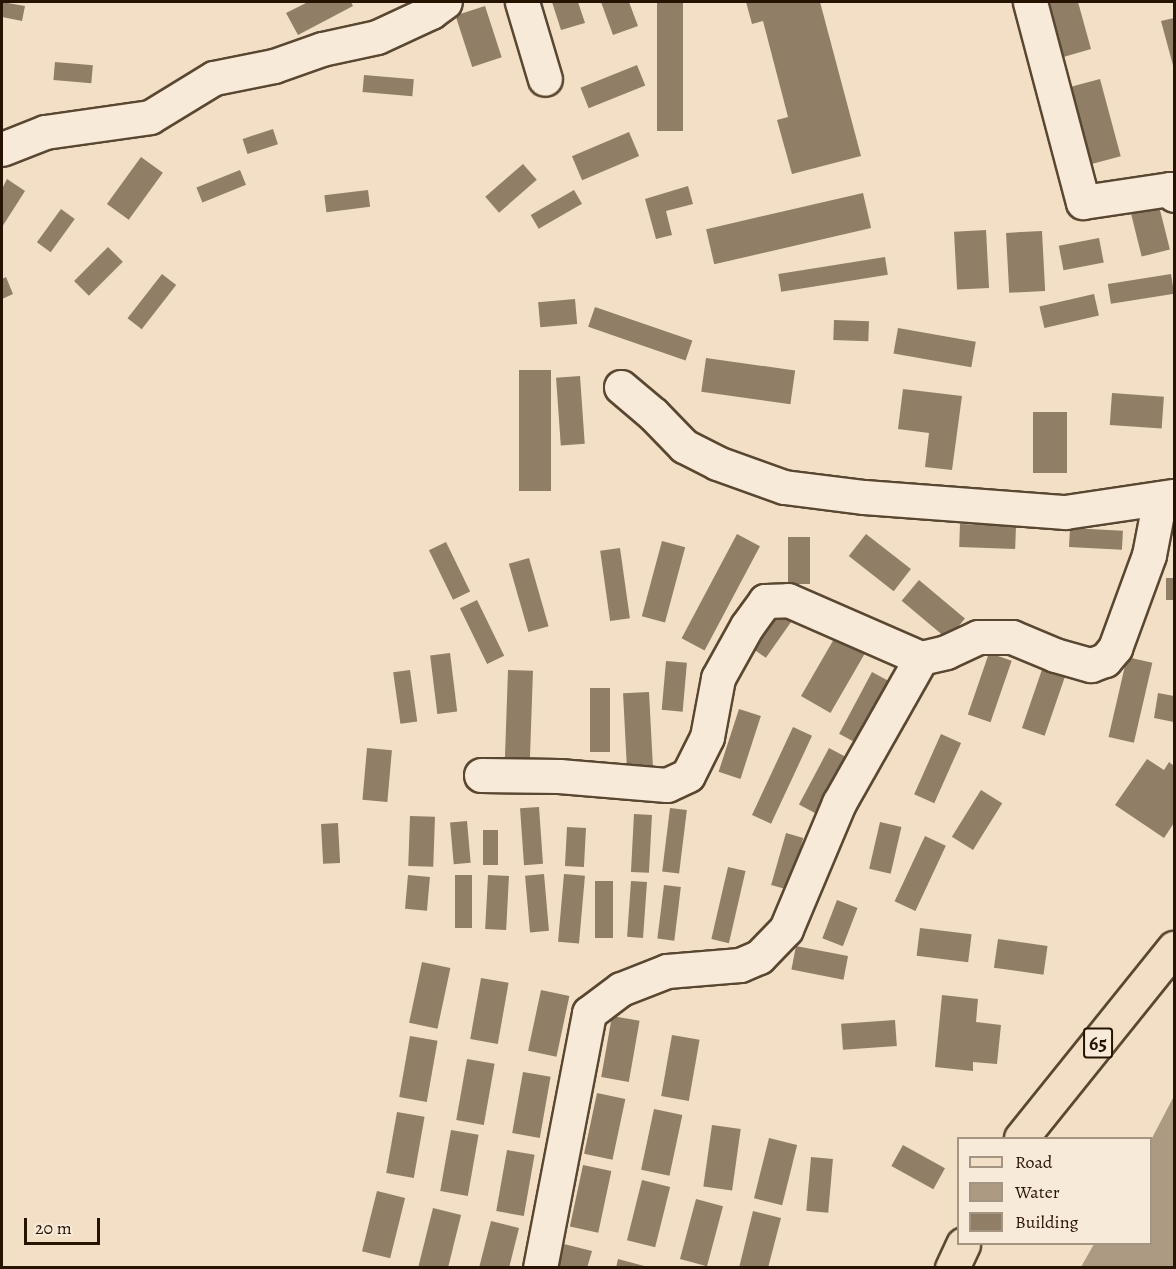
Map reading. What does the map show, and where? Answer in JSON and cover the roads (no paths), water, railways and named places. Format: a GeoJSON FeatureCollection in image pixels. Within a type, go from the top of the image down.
{"type":"FeatureCollection","features":[{"type":"Feature","properties":{"kind":"main road","name":"65"},"geometry":{"type":"LineString","coordinates":[[1022,1137],[1174,948]]}},
{"type":"Feature","properties":{"kind":"main road"},"geometry":{"type":"LineString","coordinates":[[952,1268],[963,1245]]}},
{"type":"Feature","properties":{"kind":"street"},"geometry":{"type":"LineString","coordinates":[[2,149],[45,132],[150,117],[214,78],[274,66],[322,49],[377,37],[431,12],[445,2]]}},
{"type":"Feature","properties":{"kind":"street"},"geometry":{"type":"LineString","coordinates":[[522,2],[545,79]]}},
{"type":"Feature","properties":{"kind":"street"},"geometry":{"type":"LineString","coordinates":[[1030,2],[1083,202],[1170,189],[1174,195]]}},
{"type":"Feature","properties":{"kind":"street"},"geometry":{"type":"LineString","coordinates":[[480,775],[559,776],[667,785],[688,775],[707,737],[718,678],[747,626],[765,601],[788,600],[921,658],[946,652],[978,638],[1012,637],[1055,655],[1091,665],[1105,660],[1115,648],[1168,497],[1065,512],[864,496],[784,487],[717,463],[684,447],[653,414],[621,387]]}},
{"type":"Feature","properties":{"kind":"street"},"geometry":{"type":"LineString","coordinates":[[540,1268],[589,1013],[621,989],[667,971],[740,965],[759,957],[786,929],[839,803],[921,658]]}},
{"type":"Feature","properties":{"kind":"water"},"geometry":{"type":"Polygon","coordinates":[[[1174,1096],[1174,1267],[1081,1267],[1093,1245],[1152,1245],[1152,1138],[1174,1096]]]}}]}
